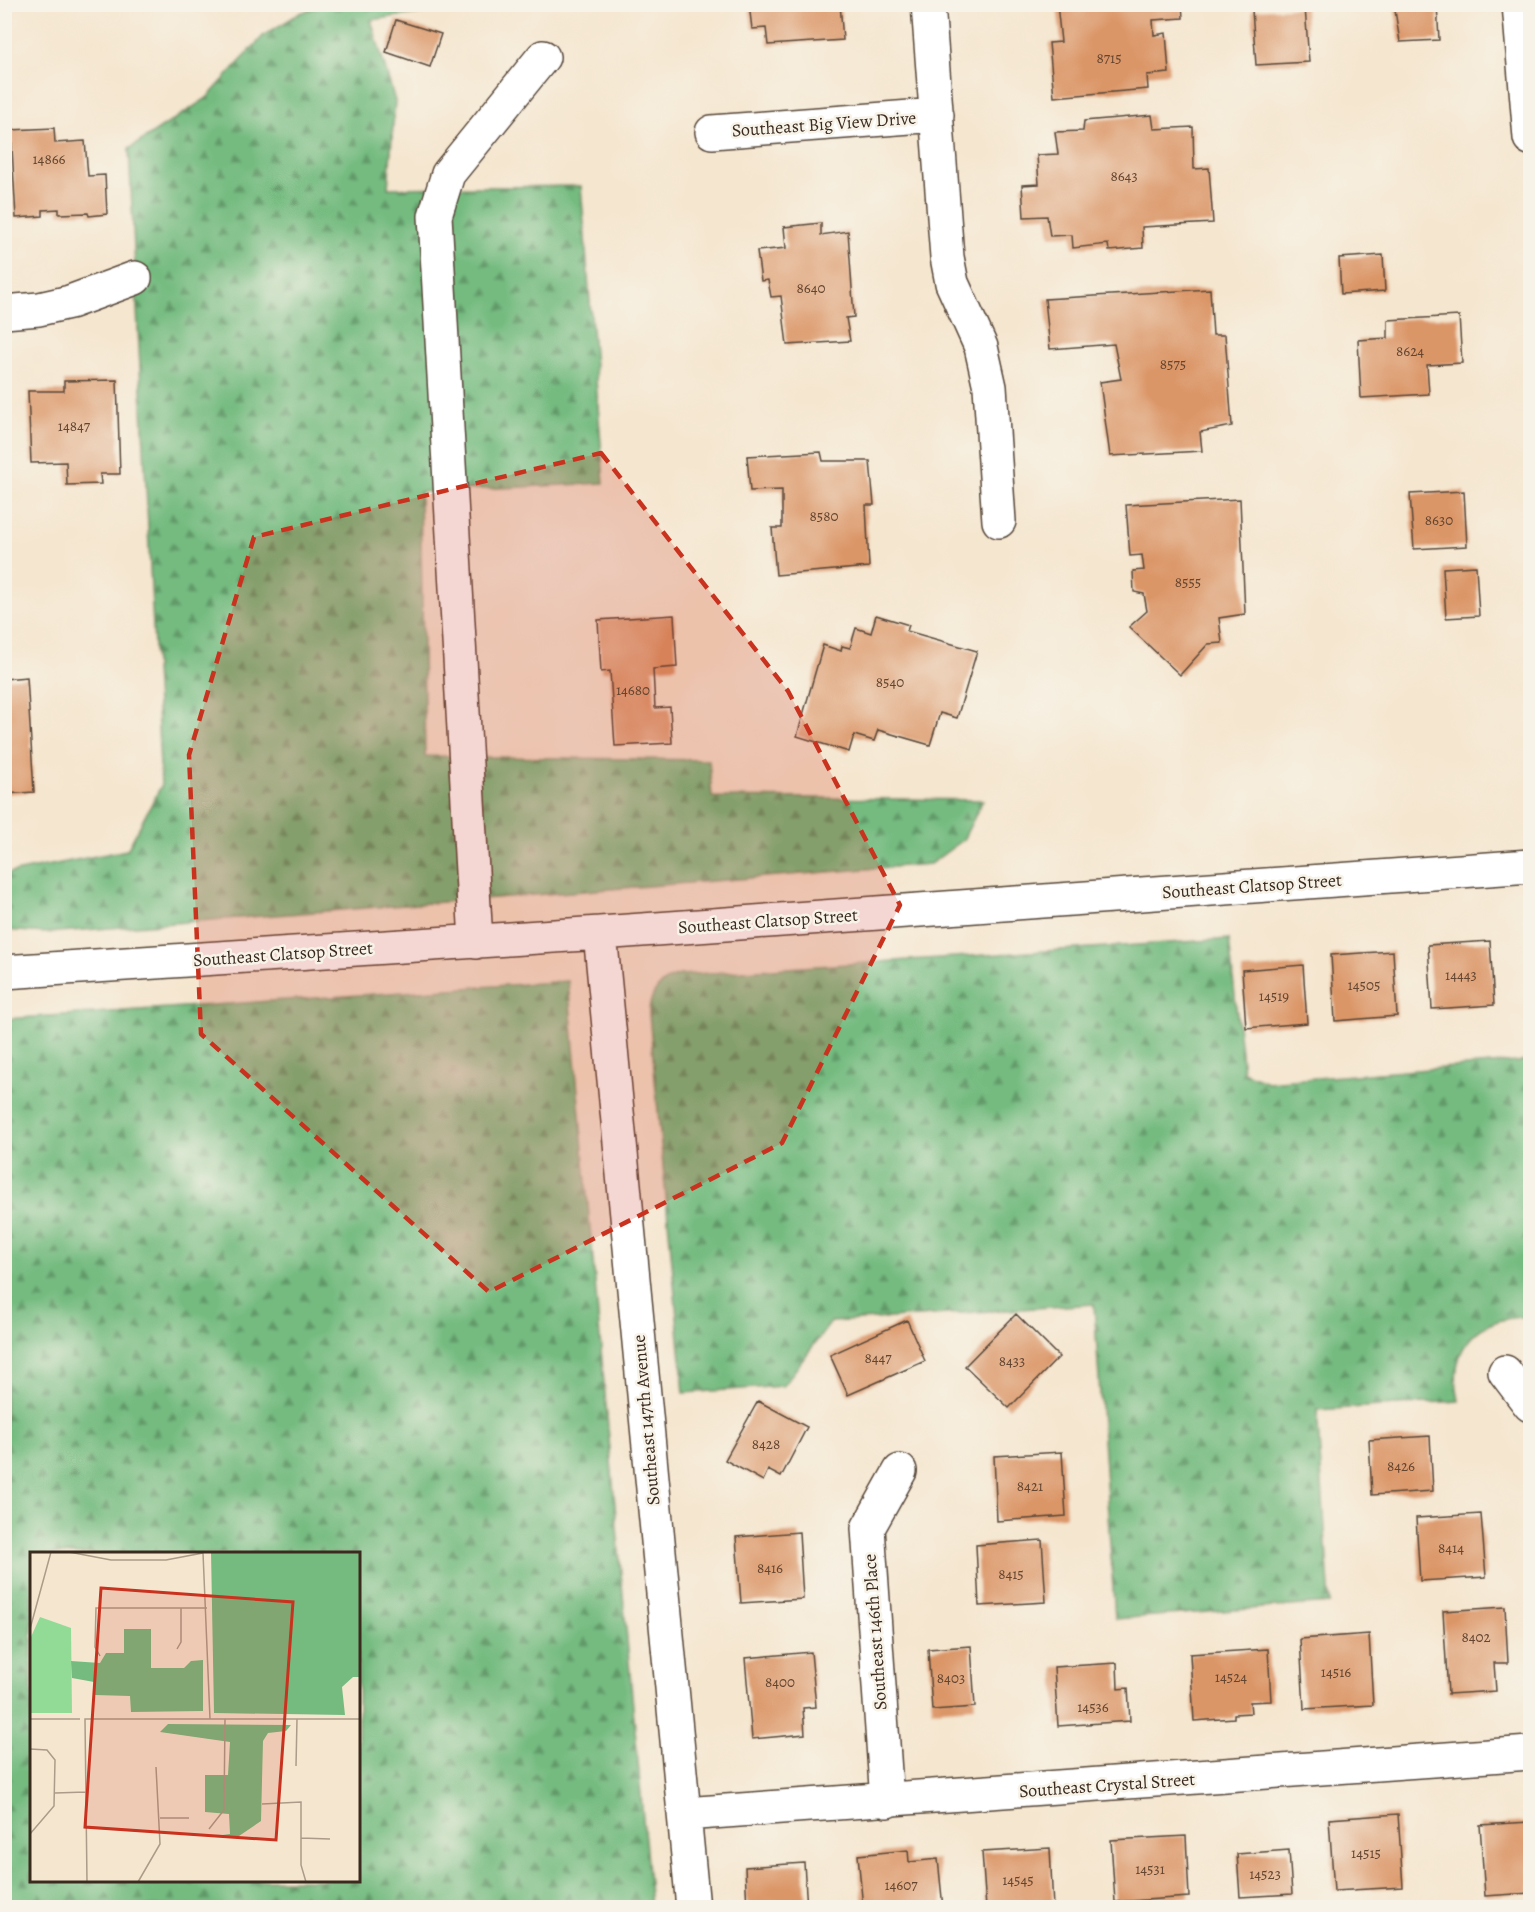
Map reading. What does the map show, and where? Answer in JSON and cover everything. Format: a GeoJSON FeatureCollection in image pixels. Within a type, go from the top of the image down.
{"type":"FeatureCollection","features":[{"type":"Feature","properties":{"kind":"street"},"geometry":{"type":"LineString","coordinates":[[928,4],[947,257],[952,283],[981,347],[990,387],[999,521]]}},
{"type":"Feature","properties":{"kind":"street"},"geometry":{"type":"LineString","coordinates":[[1519,4],[1530,138]]}},
{"type":"Feature","properties":{"kind":"street"},"geometry":{"type":"LineString","coordinates":[[476,942],[435,216],[448,174],[543,57]]}},
{"type":"Feature","properties":{"kind":"street","name":"Southeast Big View Drive"},"geometry":{"type":"LineString","coordinates":[[712,132],[937,115]]}},
{"type":"Feature","properties":{"kind":"street"},"geometry":{"type":"LineString","coordinates":[[4,312],[39,309],[70,302],[135,278]]}},
{"type":"Feature","properties":{"kind":"street","name":"Southeast Clatsop Street"},"geometry":{"type":"LineString","coordinates":[[4,972],[476,942],[1530,866]]}},
{"type":"Feature","properties":{"kind":"street","name":"Southeast 147th Avenue"},"geometry":{"type":"LineString","coordinates":[[600,933],[693,1908]]}},
{"type":"Feature","properties":{"kind":"street"},"geometry":{"type":"LineString","coordinates":[[1505,1372],[1530,1406]]}},
{"type":"Feature","properties":{"kind":"street","name":"Southeast 146th Place"},"geometry":{"type":"LineString","coordinates":[[887,1801],[868,1528],[900,1471]]}},
{"type":"Feature","properties":{"kind":"street","name":"Southeast Crystal Street"},"geometry":{"type":"LineString","coordinates":[[684,1815],[1530,1753]]}},
{"type":"Feature","properties":{"kind":"highlighted area"},"geometry":{"type":"Polygon","coordinates":[[[601,453],[788,691],[900,905],[782,1143],[489,1292],[201,1034],[189,755],[254,537],[601,453]]]}},
{"type":"Feature","properties":{"kind":"green space"},"geometry":{"type":"Polygon","coordinates":[[[325,4],[477,5],[371,20],[395,101],[388,188],[581,186],[604,483],[420,492],[425,756],[709,760],[712,797],[983,800],[963,840],[930,864],[46,933],[5,930],[4,874],[127,850],[161,786],[129,149],[207,98],[264,35],[300,13],[325,4]]]}},
{"type":"Feature","properties":{"kind":"green space"},"geometry":{"type":"Polygon","coordinates":[[[1229,939],[1243,1072],[1267,1082],[1528,1061],[1530,1085],[1530,1317],[1495,1322],[1481,1329],[1470,1339],[1462,1351],[1458,1365],[1456,1382],[1459,1401],[1317,1410],[1330,1603],[1115,1619],[1094,1304],[831,1322],[783,1386],[684,1393],[649,1014],[651,1000],[661,984],[680,975],[1229,939]]]}},
{"type":"Feature","properties":{"kind":"green space"},"geometry":{"type":"Polygon","coordinates":[[[568,981],[651,1907],[5,1907],[5,1019],[568,981]]]}},
{"type":"Feature","properties":{"kind":"building"},"geometry":{"type":"Polygon","coordinates":[[[749,4],[840,4],[843,40],[768,45],[766,28],[752,29],[749,4]]]}},
{"type":"Feature","properties":{"kind":"building"},"geometry":{"type":"Polygon","coordinates":[[[1057,4],[1182,4],[1183,18],[1153,20],[1154,35],[1166,33],[1169,73],[1147,75],[1148,89],[1054,97],[1049,43],[1061,42],[1057,4]]]}},
{"type":"Feature","properties":{"kind":"building"},"geometry":{"type":"Polygon","coordinates":[[[1339,4],[1356,4],[1356,6],[1339,7],[1339,4]]]}},
{"type":"Feature","properties":{"kind":"building"},"geometry":{"type":"Polygon","coordinates":[[[1394,4],[1437,4],[1439,40],[1400,42],[1394,4]]]}},
{"type":"Feature","properties":{"kind":"building"},"geometry":{"type":"Polygon","coordinates":[[[1305,7],[1309,62],[1256,65],[1252,10],[1305,7]]]}},
{"type":"Feature","properties":{"kind":"building"},"geometry":{"type":"Polygon","coordinates":[[[396,20],[441,34],[430,67],[386,52],[396,20]]]}},
{"type":"Feature","properties":{"kind":"building"},"geometry":{"type":"Polygon","coordinates":[[[1152,115],[1154,129],[1193,127],[1194,169],[1209,168],[1213,223],[1142,227],[1143,248],[1109,251],[1108,244],[1073,248],[1072,235],[1050,236],[1047,216],[1024,217],[1022,185],[1039,184],[1037,155],[1058,154],[1055,132],[1083,131],[1084,121],[1152,115]]]}},
{"type":"Feature","properties":{"kind":"building"},"geometry":{"type":"Polygon","coordinates":[[[54,128],[55,143],[85,141],[88,176],[105,175],[107,214],[89,216],[88,213],[59,214],[59,209],[43,210],[43,216],[16,218],[11,130],[54,128]]]}},
{"type":"Feature","properties":{"kind":"building"},"geometry":{"type":"Polygon","coordinates":[[[821,223],[821,235],[848,231],[854,317],[846,318],[850,341],[787,345],[781,296],[771,297],[768,280],[761,281],[757,251],[786,248],[784,227],[821,223]]]}},
{"type":"Feature","properties":{"kind":"building"},"geometry":{"type":"Polygon","coordinates":[[[1383,255],[1385,291],[1341,294],[1339,258],[1383,255]]]}},
{"type":"Feature","properties":{"kind":"building"},"geometry":{"type":"Polygon","coordinates":[[[1210,289],[1213,335],[1225,335],[1232,426],[1200,432],[1202,451],[1110,456],[1100,382],[1121,379],[1114,344],[1050,349],[1045,299],[1210,289]]]}},
{"type":"Feature","properties":{"kind":"building"},"geometry":{"type":"Polygon","coordinates":[[[1459,316],[1462,363],[1427,365],[1429,394],[1361,398],[1358,340],[1388,338],[1388,320],[1459,316]]]}},
{"type":"Feature","properties":{"kind":"building"},"geometry":{"type":"Polygon","coordinates":[[[117,380],[120,474],[100,474],[101,484],[67,485],[66,462],[31,463],[28,391],[64,391],[64,381],[117,380]]]}},
{"type":"Feature","properties":{"kind":"building"},"geometry":{"type":"Polygon","coordinates":[[[821,452],[823,461],[870,461],[874,505],[866,505],[869,567],[776,575],[772,528],[782,528],[782,490],[750,491],[747,456],[821,452]]]}},
{"type":"Feature","properties":{"kind":"building"},"geometry":{"type":"Polygon","coordinates":[[[1464,491],[1467,546],[1414,549],[1410,494],[1464,491]]]}},
{"type":"Feature","properties":{"kind":"building"},"geometry":{"type":"Polygon","coordinates":[[[1240,499],[1245,614],[1219,618],[1222,643],[1208,644],[1180,675],[1129,627],[1147,611],[1144,594],[1134,592],[1133,571],[1144,570],[1142,555],[1130,556],[1126,505],[1240,499]]]}},
{"type":"Feature","properties":{"kind":"building"},"geometry":{"type":"Polygon","coordinates":[[[1476,566],[1479,616],[1446,618],[1443,568],[1476,566]]]}},
{"type":"Feature","properties":{"kind":"building"},"geometry":{"type":"Polygon","coordinates":[[[674,615],[677,667],[653,669],[655,708],[670,707],[672,743],[615,746],[610,671],[601,672],[598,620],[674,615]]]}},
{"type":"Feature","properties":{"kind":"building"},"geometry":{"type":"Polygon","coordinates":[[[876,615],[909,625],[907,631],[977,651],[957,718],[940,713],[930,745],[878,730],[874,741],[854,735],[849,752],[797,736],[823,645],[841,651],[842,646],[850,648],[856,628],[871,633],[876,615]]]}},
{"type":"Feature","properties":{"kind":"building"},"geometry":{"type":"Polygon","coordinates":[[[27,677],[34,792],[4,794],[4,679],[27,677]]]}},
{"type":"Feature","properties":{"kind":"building"},"geometry":{"type":"Polygon","coordinates":[[[1490,941],[1494,1005],[1432,1009],[1428,945],[1490,941]]]}},
{"type":"Feature","properties":{"kind":"building"},"geometry":{"type":"Polygon","coordinates":[[[1393,951],[1397,1016],[1335,1021],[1331,955],[1393,951]]]}},
{"type":"Feature","properties":{"kind":"building"},"geometry":{"type":"Polygon","coordinates":[[[1303,965],[1307,1023],[1246,1028],[1242,970],[1303,965]]]}},
{"type":"Feature","properties":{"kind":"building"},"geometry":{"type":"Polygon","coordinates":[[[1016,1314],[1059,1357],[1009,1408],[965,1366],[1016,1314]]]}},
{"type":"Feature","properties":{"kind":"building"},"geometry":{"type":"Polygon","coordinates":[[[907,1320],[925,1361],[848,1395],[830,1355],[907,1320]]]}},
{"type":"Feature","properties":{"kind":"building"},"geometry":{"type":"Polygon","coordinates":[[[758,1401],[807,1427],[781,1477],[768,1470],[763,1481],[725,1460],[758,1401]]]}},
{"type":"Feature","properties":{"kind":"building"},"geometry":{"type":"Polygon","coordinates":[[[1430,1436],[1433,1491],[1372,1495],[1369,1440],[1430,1436]]]}},
{"type":"Feature","properties":{"kind":"building"},"geometry":{"type":"Polygon","coordinates":[[[1062,1452],[1066,1516],[997,1521],[994,1456],[1062,1452]]]}},
{"type":"Feature","properties":{"kind":"building"},"geometry":{"type":"Polygon","coordinates":[[[1481,1514],[1486,1577],[1420,1581],[1416,1518],[1481,1514]]]}},
{"type":"Feature","properties":{"kind":"building"},"geometry":{"type":"Polygon","coordinates":[[[799,1532],[803,1599],[741,1603],[736,1537],[799,1532]]]}},
{"type":"Feature","properties":{"kind":"building"},"geometry":{"type":"Polygon","coordinates":[[[1042,1540],[1046,1602],[979,1606],[976,1545],[1042,1540]]]}},
{"type":"Feature","properties":{"kind":"building"},"geometry":{"type":"Polygon","coordinates":[[[1505,1607],[1508,1663],[1494,1663],[1496,1691],[1448,1694],[1443,1611],[1505,1607]]]}},
{"type":"Feature","properties":{"kind":"building"},"geometry":{"type":"Polygon","coordinates":[[[1369,1634],[1373,1705],[1304,1709],[1300,1639],[1369,1634]]]}},
{"type":"Feature","properties":{"kind":"building"},"geometry":{"type":"Polygon","coordinates":[[[971,1646],[975,1707],[932,1710],[928,1649],[971,1646]]]}},
{"type":"Feature","properties":{"kind":"building"},"geometry":{"type":"Polygon","coordinates":[[[1268,1649],[1271,1701],[1250,1702],[1251,1713],[1234,1714],[1234,1718],[1194,1721],[1190,1654],[1268,1649]]]}},
{"type":"Feature","properties":{"kind":"building"},"geometry":{"type":"Polygon","coordinates":[[[811,1652],[816,1707],[803,1708],[805,1734],[752,1739],[745,1658],[811,1652]]]}},
{"type":"Feature","properties":{"kind":"building"},"geometry":{"type":"Polygon","coordinates":[[[1117,1663],[1118,1689],[1128,1688],[1130,1721],[1058,1726],[1054,1667],[1117,1663]]]}},
{"type":"Feature","properties":{"kind":"building"},"geometry":{"type":"Polygon","coordinates":[[[1398,1814],[1403,1887],[1334,1891],[1329,1819],[1398,1814]]]}},
{"type":"Feature","properties":{"kind":"building"},"geometry":{"type":"Polygon","coordinates":[[[1530,1822],[1530,1893],[1485,1896],[1480,1825],[1530,1822]]]}},
{"type":"Feature","properties":{"kind":"building"},"geometry":{"type":"Polygon","coordinates":[[[1186,1836],[1189,1897],[1115,1902],[1111,1840],[1186,1836]]]}},
{"type":"Feature","properties":{"kind":"building"},"geometry":{"type":"Polygon","coordinates":[[[1050,1848],[1053,1908],[986,1908],[982,1852],[1050,1848]]]}},
{"type":"Feature","properties":{"kind":"building"},"geometry":{"type":"Polygon","coordinates":[[[908,1850],[909,1862],[938,1859],[943,1908],[863,1908],[858,1855],[908,1850]]]}},
{"type":"Feature","properties":{"kind":"building"},"geometry":{"type":"Polygon","coordinates":[[[1289,1850],[1292,1894],[1240,1897],[1237,1854],[1289,1850]]]}},
{"type":"Feature","properties":{"kind":"building"},"geometry":{"type":"Polygon","coordinates":[[[804,1863],[807,1908],[747,1908],[745,1867],[804,1863]]]}}]}
